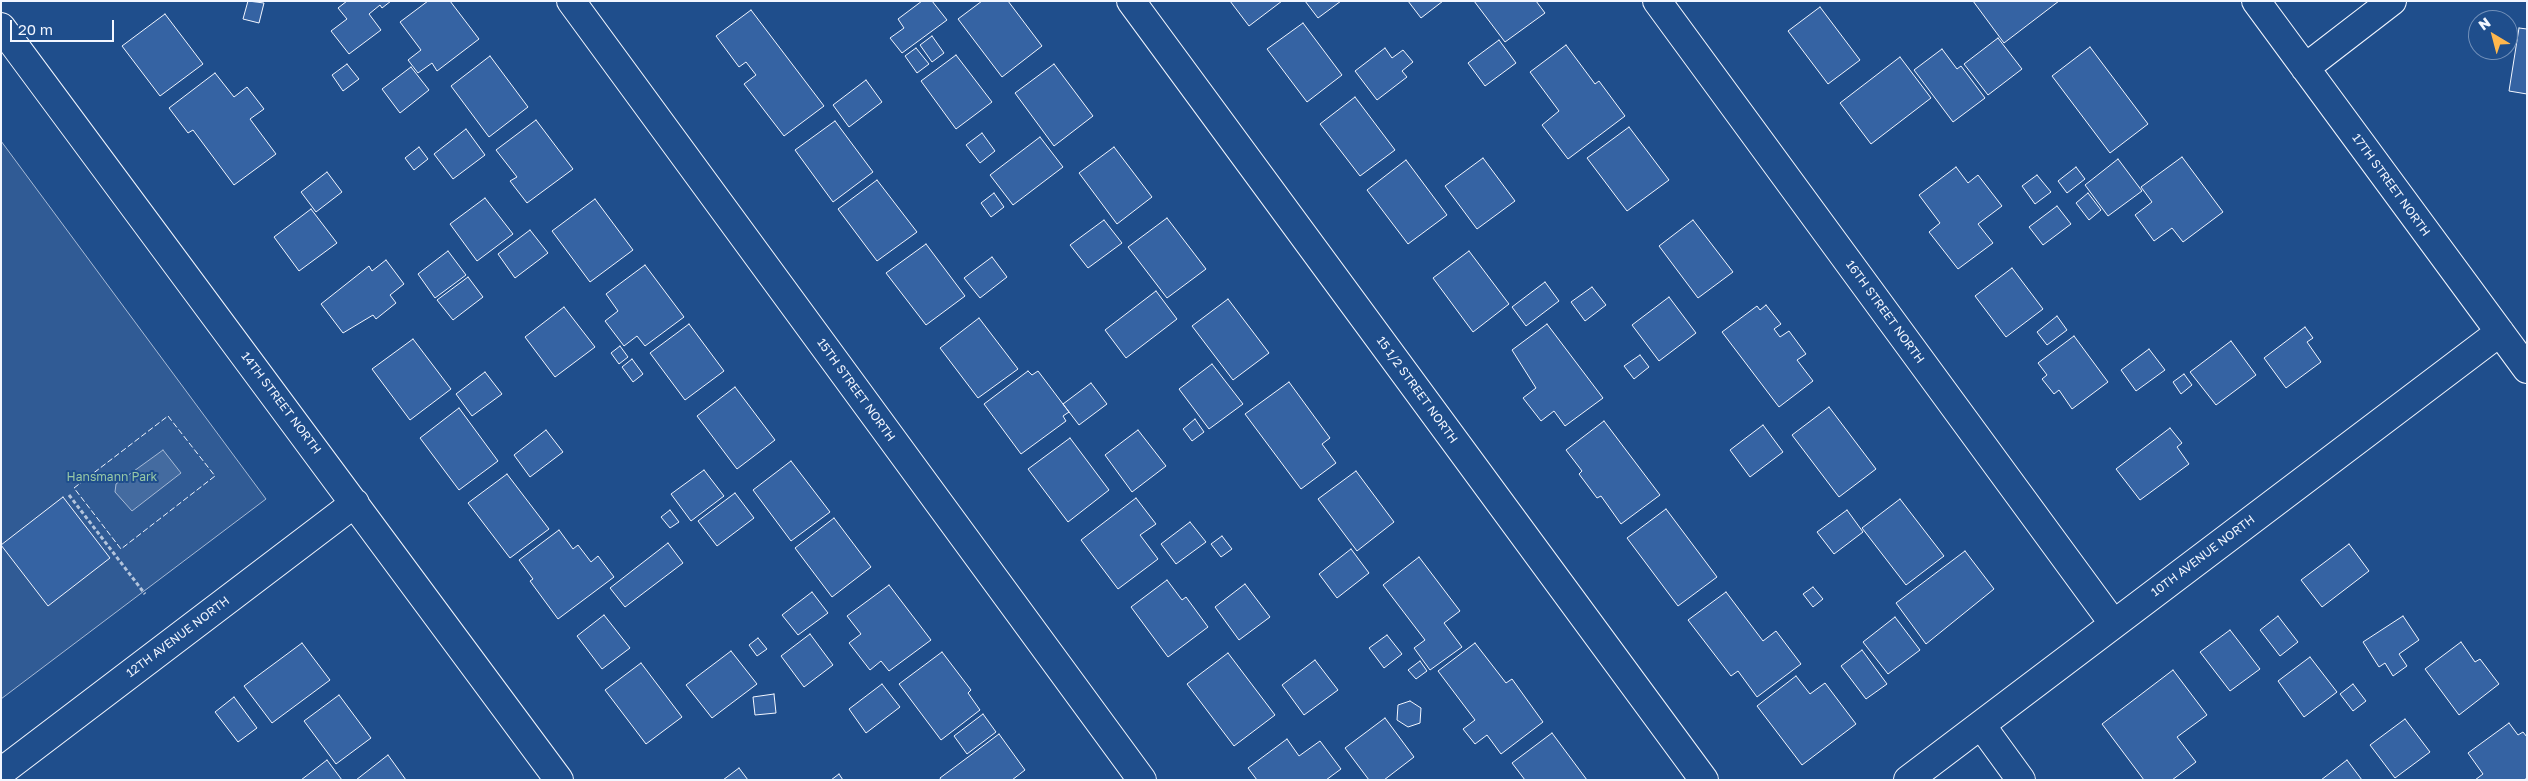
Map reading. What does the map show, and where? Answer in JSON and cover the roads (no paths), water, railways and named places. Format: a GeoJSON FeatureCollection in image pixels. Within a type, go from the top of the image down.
{"type":"FeatureCollection","features":[{"type":"Feature","properties":{"kind":"street","name":"15TH STREET NORTH"},"geometry":{"type":"LineString","coordinates":[[571,1],[1142,780]]}},
{"type":"Feature","properties":{"kind":"street","name":"15 1/2 STREET NORTH"},"geometry":{"type":"LineString","coordinates":[[1131,1],[1704,780]]}},
{"type":"Feature","properties":{"kind":"street","name":"16TH STREET NORTH"},"geometry":{"type":"LineString","coordinates":[[1657,1],[2113,623]]}},
{"type":"Feature","properties":{"kind":"street","name":"17TH STREET NORTH"},"geometry":{"type":"LineString","coordinates":[[2256,1],[2527,368]]}},
{"type":"Feature","properties":{"kind":"street"},"geometry":{"type":"LineString","coordinates":[[2305,68],[2392,1]]}},
{"type":"Feature","properties":{"kind":"street","name":"14TH STREET NORTH"},"geometry":{"type":"LineString","coordinates":[[1,27],[559,780]]}},
{"type":"Feature","properties":{"kind":"street","name":"10TH AVENUE NORTH"},"geometry":{"type":"LineString","coordinates":[[1908,780],[2500,332]]}},
{"type":"Feature","properties":{"kind":"street","name":"12TH AVENUE NORTH"},"geometry":{"type":"LineString","coordinates":[[1,772],[355,503]]}},
{"type":"Feature","properties":{"kind":"street"},"geometry":{"type":"LineString","coordinates":[[1981,725],[2021,780]]}},
{"type":"Feature","properties":{"kind":"park label","name":"Hansmann Park"},"geometry":{"type":"Point","coordinates":[112,477]}}]}
